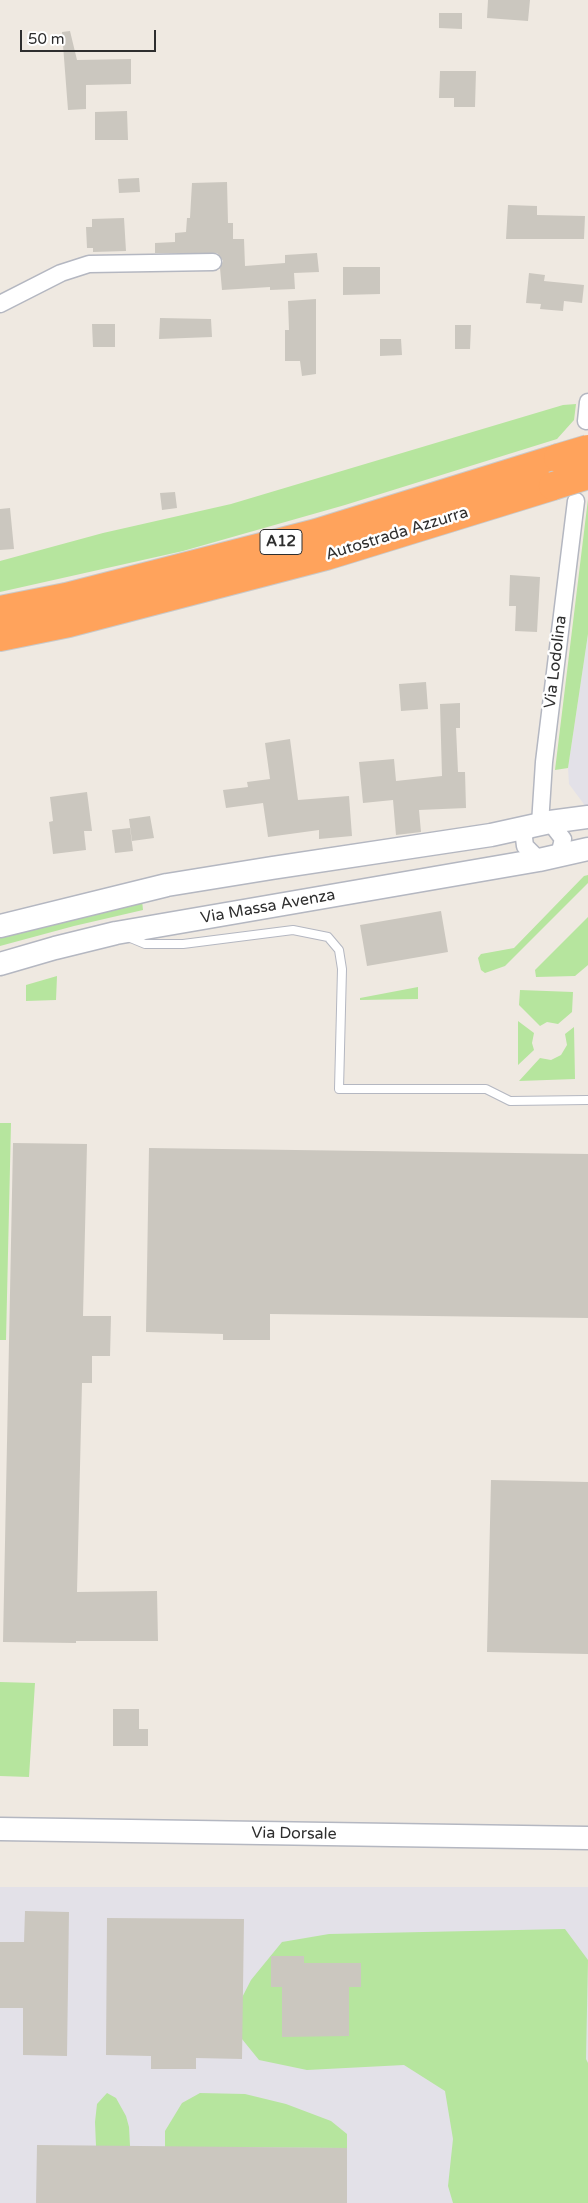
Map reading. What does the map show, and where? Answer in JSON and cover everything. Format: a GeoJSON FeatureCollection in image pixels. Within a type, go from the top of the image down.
{"type":"FeatureCollection","features":[{"type":"Feature","properties":{"kind":"highway","name":"Autostrada Azzurra"},"geometry":{"type":"LineString","coordinates":[[0,610],[66,597],[316,533],[588,449]]}},
{"type":"Feature","properties":{"kind":"highway","name":"Autostrada Azzurra"},"geometry":{"type":"LineString","coordinates":[[0,637],[69,622],[326,556],[588,475]]}},
{"type":"Feature","properties":{"kind":"main road"},"geometry":{"type":"LineString","coordinates":[[0,926],[167,886],[491,835],[588,817]]}},
{"type":"Feature","properties":{"kind":"main road","name":"Via Massa Avenza"},"geometry":{"type":"LineString","coordinates":[[0,964],[116,933],[549,858],[588,849]]}},
{"type":"Feature","properties":{"kind":"main road"},"geometry":{"type":"LineString","coordinates":[[0,912],[16,906],[109,886],[167,886]]}},
{"type":"Feature","properties":{"kind":"main road","name":"Via Dorsale"},"geometry":{"type":"LineString","coordinates":[[0,1829],[588,1838]]}},
{"type":"Feature","properties":{"kind":"street"},"geometry":{"type":"LineString","coordinates":[[0,304],[61,273],[89,264],[213,262]]}},
{"type":"Feature","properties":{"kind":"street"},"geometry":{"type":"LineString","coordinates":[[586,421],[588,402]]}},
{"type":"Feature","properties":{"kind":"street","name":"Via Lodolina"},"geometry":{"type":"LineString","coordinates":[[539,825],[544,762],[576,501]]}},
{"type":"Feature","properties":{"kind":"street"},"geometry":{"type":"LineString","coordinates":[[539,825],[563,839],[549,858],[525,846],[524,838],[539,825]]}},
{"type":"Feature","properties":{"kind":"lane"},"geometry":{"type":"LineString","coordinates":[[116,933],[145,944],[184,944],[294,930],[328,937],[339,950],[342,970],[339,1089],[486,1089],[510,1101],[588,1100]]}},
{"type":"Feature","properties":{"kind":"shaded area"},"geometry":{"type":"Polygon","coordinates":[[[588,634],[588,807],[586,807],[569,784],[568,768],[588,634]]]}},
{"type":"Feature","properties":{"kind":"shaded area"},"geometry":{"type":"Polygon","coordinates":[[[0,1887],[588,1887],[588,2203],[0,2203],[0,1887]]]}},
{"type":"Feature","properties":{"kind":"green space"},"geometry":{"type":"Polygon","coordinates":[[[576,404],[574,420],[557,439],[345,505],[183,551],[0,592],[0,561],[103,533],[231,504],[563,405],[576,404]]]}},
{"type":"Feature","properties":{"kind":"green space"},"geometry":{"type":"Polygon","coordinates":[[[588,499],[588,634],[568,768],[555,770],[588,499]]]}},
{"type":"Feature","properties":{"kind":"green space"},"geometry":{"type":"Polygon","coordinates":[[[588,875],[588,883],[505,966],[485,973],[481,970],[478,958],[481,954],[514,948],[584,876],[588,875]]]}},
{"type":"Feature","properties":{"kind":"green space"},"geometry":{"type":"Polygon","coordinates":[[[142,900],[143,910],[0,946],[0,930],[142,900]]]}},
{"type":"Feature","properties":{"kind":"green space"},"geometry":{"type":"Polygon","coordinates":[[[588,917],[588,965],[575,976],[536,977],[535,970],[588,917]]]}},
{"type":"Feature","properties":{"kind":"green space"},"geometry":{"type":"Polygon","coordinates":[[[57,976],[56,1000],[26,1001],[26,985],[57,976]]]}},
{"type":"Feature","properties":{"kind":"green space"},"geometry":{"type":"Polygon","coordinates":[[[418,987],[418,999],[360,1000],[360,998],[418,987]]]}},
{"type":"Feature","properties":{"kind":"green space"},"geometry":{"type":"Polygon","coordinates":[[[520,990],[573,992],[572,1012],[558,1024],[547,1022],[540,1026],[519,1005],[520,990]]]}},
{"type":"Feature","properties":{"kind":"green space"},"geometry":{"type":"Polygon","coordinates":[[[518,1021],[534,1033],[532,1043],[534,1050],[518,1065],[518,1021]]]}},
{"type":"Feature","properties":{"kind":"green space"},"geometry":{"type":"Polygon","coordinates":[[[574,1027],[575,1079],[519,1081],[540,1058],[551,1060],[561,1055],[567,1045],[565,1034],[574,1027]]]}},
{"type":"Feature","properties":{"kind":"green space"},"geometry":{"type":"Polygon","coordinates":[[[0,1123],[11,1123],[6,1340],[0,1340],[0,1123]]]}},
{"type":"Feature","properties":{"kind":"green space"},"geometry":{"type":"Polygon","coordinates":[[[0,1682],[35,1683],[29,1777],[0,1776],[0,1682]]]}},
{"type":"Feature","properties":{"kind":"green space"},"geometry":{"type":"Polygon","coordinates":[[[565,1929],[588,1960],[586,2059],[588,2063],[588,2203],[453,2203],[448,2186],[453,2139],[445,2091],[404,2065],[307,2070],[259,2060],[229,2023],[251,1980],[282,1942],[329,1934],[565,1929]]]}},
{"type":"Feature","properties":{"kind":"green space"},"geometry":{"type":"Polygon","coordinates":[[[107,2093],[116,2098],[126,2116],[129,2127],[130,2146],[96,2146],[95,2122],[97,2104],[107,2093]]]}},
{"type":"Feature","properties":{"kind":"green space"},"geometry":{"type":"Polygon","coordinates":[[[200,2093],[245,2094],[286,2104],[331,2121],[347,2134],[347,2148],[165,2147],[165,2131],[182,2103],[200,2093]]]}},
{"type":"Feature","properties":{"kind":"building"},"geometry":{"type":"Polygon","coordinates":[[[488,0],[530,0],[528,21],[487,18],[488,0]]]}},
{"type":"Feature","properties":{"kind":"building"},"geometry":{"type":"Polygon","coordinates":[[[439,13],[462,13],[462,29],[439,28],[439,13]]]}},
{"type":"Feature","properties":{"kind":"building"},"geometry":{"type":"Polygon","coordinates":[[[70,31],[77,60],[131,59],[131,84],[86,85],[86,109],[68,110],[62,32],[70,31]]]}},
{"type":"Feature","properties":{"kind":"building"},"geometry":{"type":"Polygon","coordinates":[[[440,71],[476,71],[475,107],[454,107],[454,98],[439,98],[440,71]]]}},
{"type":"Feature","properties":{"kind":"building"},"geometry":{"type":"Polygon","coordinates":[[[127,111],[128,140],[95,140],[95,112],[127,111]]]}},
{"type":"Feature","properties":{"kind":"building"},"geometry":{"type":"Polygon","coordinates":[[[139,178],[140,192],[119,193],[118,179],[139,178]]]}},
{"type":"Feature","properties":{"kind":"building"},"geometry":{"type":"Polygon","coordinates":[[[227,182],[228,223],[233,223],[233,239],[244,239],[245,266],[285,263],[285,255],[317,253],[319,272],[294,273],[295,289],[270,290],[270,287],[222,290],[220,268],[223,261],[217,253],[155,253],[155,243],[175,242],[175,233],[186,232],[187,218],[190,218],[192,183],[227,182]]]}},
{"type":"Feature","properties":{"kind":"building"},"geometry":{"type":"Polygon","coordinates":[[[508,205],[537,206],[537,215],[585,216],[584,239],[506,239],[508,205]]]}},
{"type":"Feature","properties":{"kind":"building"},"geometry":{"type":"Polygon","coordinates":[[[124,218],[126,251],[93,252],[93,248],[87,248],[86,227],[92,227],[92,219],[124,218]]]}},
{"type":"Feature","properties":{"kind":"building"},"geometry":{"type":"Polygon","coordinates":[[[343,267],[380,267],[380,294],[343,295],[343,267]]]}},
{"type":"Feature","properties":{"kind":"building"},"geometry":{"type":"Polygon","coordinates":[[[529,273],[545,275],[544,281],[584,285],[582,303],[564,301],[563,311],[540,309],[541,304],[526,303],[529,273]]]}},
{"type":"Feature","properties":{"kind":"building"},"geometry":{"type":"Polygon","coordinates":[[[316,299],[316,374],[302,376],[300,361],[285,361],[285,330],[289,330],[288,301],[316,299]]]}},
{"type":"Feature","properties":{"kind":"building"},"geometry":{"type":"Polygon","coordinates":[[[160,318],[211,319],[212,337],[159,339],[160,318]]]}},
{"type":"Feature","properties":{"kind":"building"},"geometry":{"type":"Polygon","coordinates":[[[92,324],[115,324],[115,347],[93,347],[92,324]]]}},
{"type":"Feature","properties":{"kind":"building"},"geometry":{"type":"Polygon","coordinates":[[[455,325],[471,325],[470,349],[455,349],[455,325]]]}},
{"type":"Feature","properties":{"kind":"building"},"geometry":{"type":"Polygon","coordinates":[[[380,339],[401,339],[402,355],[380,356],[380,339]]]}},
{"type":"Feature","properties":{"kind":"building"},"geometry":{"type":"Polygon","coordinates":[[[175,492],[177,508],[162,510],[160,493],[175,492]]]}},
{"type":"Feature","properties":{"kind":"building"},"geometry":{"type":"Polygon","coordinates":[[[10,508],[14,549],[0,550],[0,509],[10,508]]]}},
{"type":"Feature","properties":{"kind":"building"},"geometry":{"type":"Polygon","coordinates":[[[510,575],[540,577],[537,632],[515,631],[516,606],[509,606],[510,575]]]}},
{"type":"Feature","properties":{"kind":"building"},"geometry":{"type":"Polygon","coordinates":[[[426,682],[428,709],[401,711],[399,684],[426,682]]]}},
{"type":"Feature","properties":{"kind":"building"},"geometry":{"type":"Polygon","coordinates":[[[460,703],[460,728],[456,728],[458,772],[465,772],[466,808],[419,810],[421,832],[396,835],[393,800],[363,803],[359,762],[394,759],[396,781],[442,776],[440,704],[460,703]]]}},
{"type":"Feature","properties":{"kind":"building"},"geometry":{"type":"Polygon","coordinates":[[[290,739],[298,800],[349,796],[352,836],[319,839],[319,830],[268,837],[263,803],[226,808],[223,790],[248,787],[247,782],[270,779],[265,743],[290,739]]]}},
{"type":"Feature","properties":{"kind":"building"},"geometry":{"type":"Polygon","coordinates":[[[87,792],[92,831],[84,831],[86,850],[53,854],[49,822],[53,821],[50,797],[87,792]]]}},
{"type":"Feature","properties":{"kind":"building"},"geometry":{"type":"Polygon","coordinates":[[[150,816],[154,838],[132,841],[129,819],[150,816]]]}},
{"type":"Feature","properties":{"kind":"building"},"geometry":{"type":"Polygon","coordinates":[[[130,828],[133,851],[115,853],[112,830],[130,828]]]}},
{"type":"Feature","properties":{"kind":"building"},"geometry":{"type":"Polygon","coordinates":[[[441,911],[448,952],[367,966],[360,925],[441,911]]]}},
{"type":"Feature","properties":{"kind":"building"},"geometry":{"type":"Polygon","coordinates":[[[13,1143],[87,1144],[83,1316],[111,1316],[110,1356],[92,1356],[92,1383],[82,1383],[77,1592],[157,1591],[158,1641],[3,1642],[13,1143]]]}},
{"type":"Feature","properties":{"kind":"building"},"geometry":{"type":"Polygon","coordinates":[[[149,1148],[588,1154],[588,1318],[270,1314],[270,1340],[223,1340],[223,1334],[146,1332],[149,1148]]]}},
{"type":"Feature","properties":{"kind":"building"},"geometry":{"type":"Polygon","coordinates":[[[491,1480],[588,1482],[588,1654],[487,1652],[491,1480]]]}},
{"type":"Feature","properties":{"kind":"building"},"geometry":{"type":"Polygon","coordinates":[[[113,1709],[139,1709],[139,1729],[148,1729],[148,1746],[113,1746],[113,1709]]]}},
{"type":"Feature","properties":{"kind":"building"},"geometry":{"type":"Polygon","coordinates":[[[25,1911],[69,1912],[67,2056],[23,2055],[23,2008],[0,2008],[0,1942],[24,1942],[25,1911]]]}},
{"type":"Feature","properties":{"kind":"building"},"geometry":{"type":"Polygon","coordinates":[[[107,1918],[244,1919],[242,2059],[196,2058],[196,2069],[151,2069],[151,2056],[106,2055],[107,1918]]]}},
{"type":"Feature","properties":{"kind":"building"},"geometry":{"type":"Polygon","coordinates":[[[271,1956],[304,1956],[304,1963],[361,1963],[361,1987],[349,1987],[349,2036],[282,2037],[282,1987],[271,1987],[271,1956]]]}},
{"type":"Feature","properties":{"kind":"building"},"geometry":{"type":"Polygon","coordinates":[[[37,2145],[347,2148],[347,2203],[36,2203],[37,2145]]]}}]}
